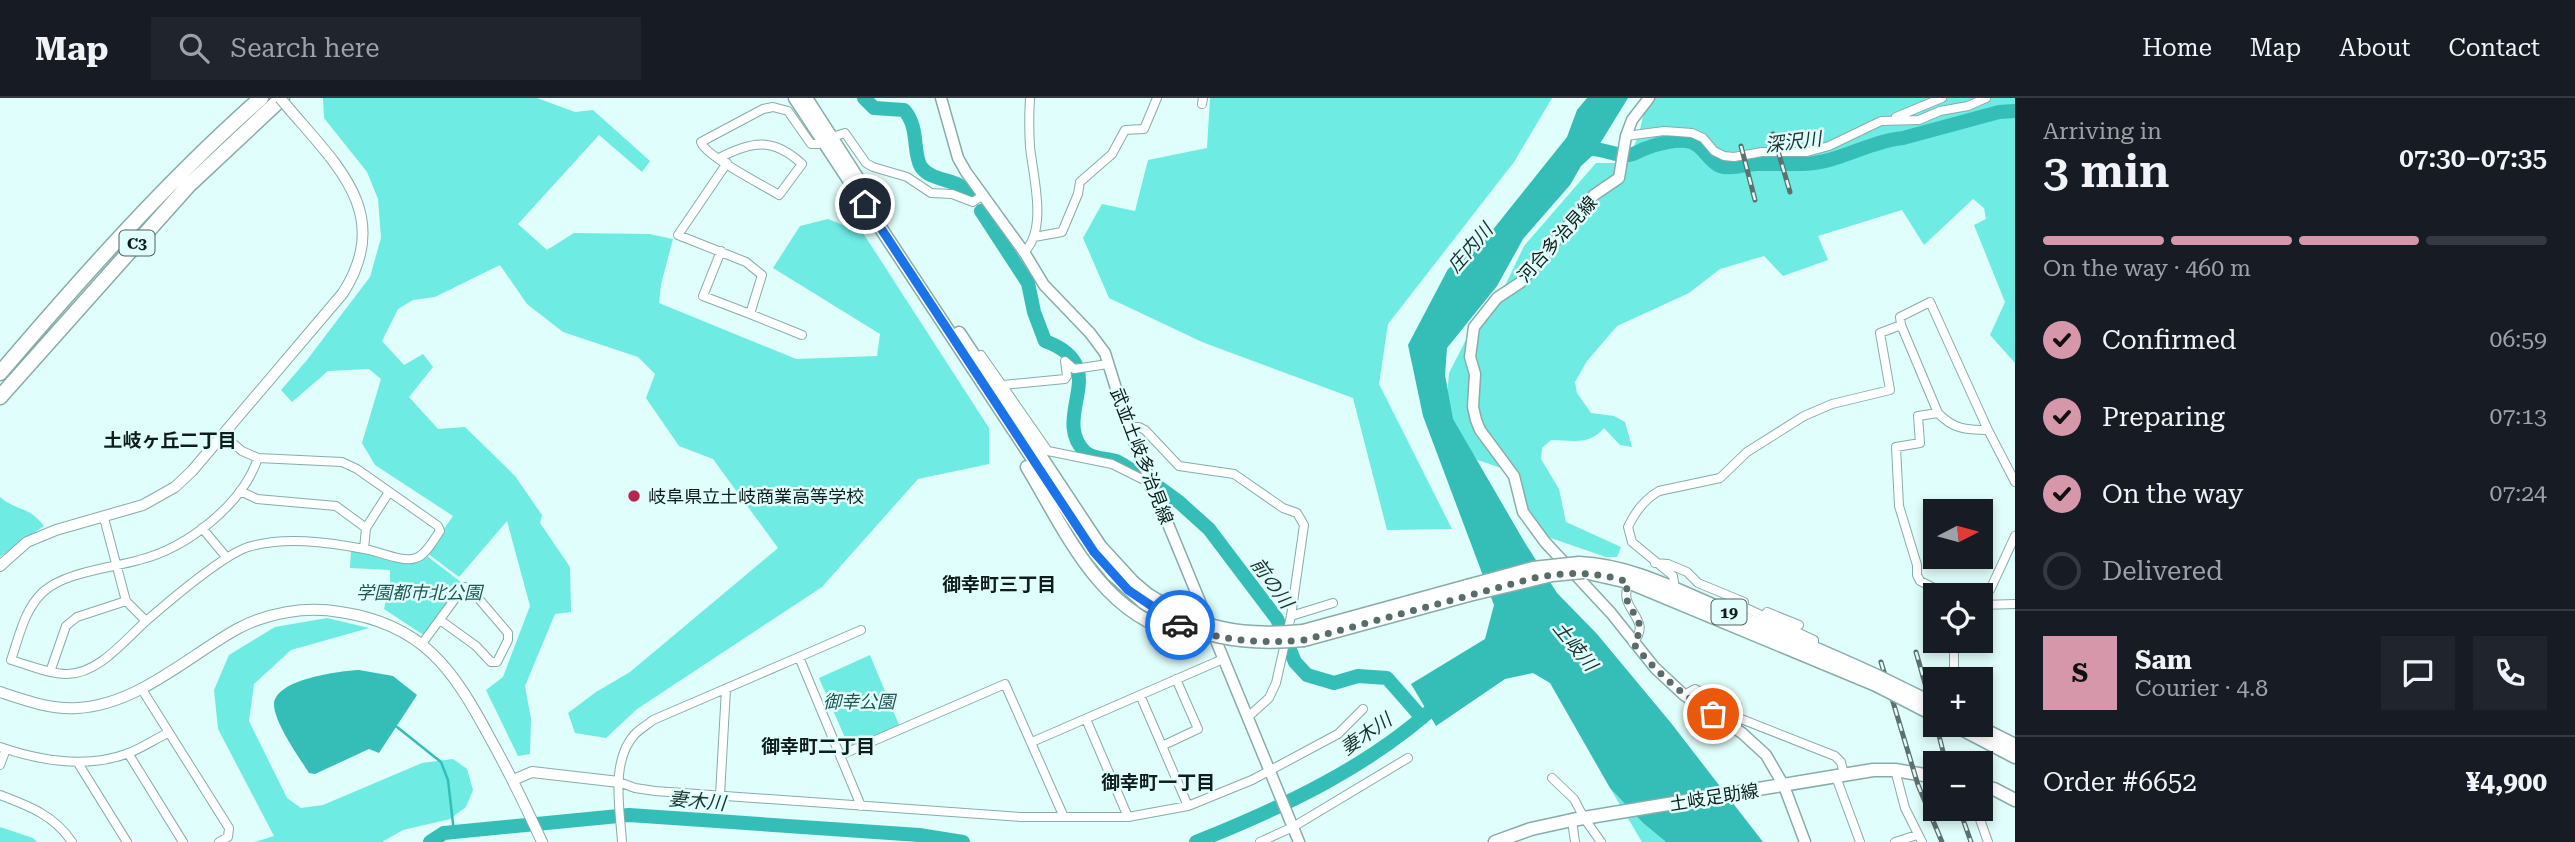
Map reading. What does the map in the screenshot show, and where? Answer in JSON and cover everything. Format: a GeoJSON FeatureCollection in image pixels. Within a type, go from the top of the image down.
{"type":"FeatureCollection","features":[{"type":"Feature","properties":{"kind":"highway","name":"C3"},"geometry":{"type":"LineString","coordinates":[[0,373],[117,240],[203,150],[261,98]]}},
{"type":"Feature","properties":{"kind":"highway","name":"C3"},"geometry":{"type":"LineString","coordinates":[[0,397],[188,186],[281,98]]}},
{"type":"Feature","properties":{"kind":"main road","name":"19"},"geometry":{"type":"LineString","coordinates":[[795,98],[827,139],[1100,546],[1145,598]]}},
{"type":"Feature","properties":{"kind":"main road","name":"19"},"geometry":{"type":"LineString","coordinates":[[807,98],[827,139],[1008,424],[1094,552],[1112,574],[1145,598],[1202,624],[1249,633],[1304,636],[1468,591],[1533,568],[1614,567],[1675,589],[1814,647],[1923,708]]}},
{"type":"Feature","properties":{"kind":"main road","name":"武並土岐多治見線"},"geometry":{"type":"LineString","coordinates":[[941,98],[958,158],[1053,296],[1101,346],[1150,483],[1299,842]]}},
{"type":"Feature","properties":{"kind":"main road","name":"河合多治見線"},"geometry":{"type":"LineString","coordinates":[[1648,98],[1632,120],[1619,178],[1594,195],[1521,282],[1497,298],[1474,327],[1470,357],[1476,386],[1476,420],[1480,430],[1514,476],[1523,512],[1545,542],[1611,613],[1655,668],[1684,695],[1742,733],[1766,755],[1784,786],[1805,842]]}},
{"type":"Feature","properties":{"kind":"main road"},"geometry":{"type":"LineString","coordinates":[[1008,424],[1022,458],[1097,579],[1130,609],[1167,630],[1204,637],[1212,635]]}},
{"type":"Feature","properties":{"kind":"main road","name":"19"},"geometry":{"type":"LineString","coordinates":[[1582,568],[1628,582],[1923,700]]}},
{"type":"Feature","properties":{"kind":"main road"},"geometry":{"type":"LineString","coordinates":[[1993,734],[2015,745]]}},
{"type":"Feature","properties":{"kind":"main road"},"geometry":{"type":"LineString","coordinates":[[1977,737],[2015,757]]}},
{"type":"Feature","properties":{"kind":"main road","name":"土岐足助線"},"geometry":{"type":"LineString","coordinates":[[1495,842],[1531,829],[1584,818],[1873,770],[1923,775]]}},
{"type":"Feature","properties":{"kind":"main road"},"geometry":{"type":"LineString","coordinates":[[1993,789],[2015,800]]}},
{"type":"Feature","properties":{"kind":"street"},"geometry":{"type":"LineString","coordinates":[[0,566],[27,542],[56,530],[143,505],[175,487],[192,471],[343,293],[351,280],[361,254],[363,224],[356,194],[341,168],[281,98]]}},
{"type":"Feature","properties":{"kind":"street"},"geometry":{"type":"LineString","coordinates":[[1024,252],[1032,245],[1037,203],[1030,150],[1030,98]]}},
{"type":"Feature","properties":{"kind":"street"},"geometry":{"type":"LineString","coordinates":[[1034,237],[1062,232],[1079,194],[1080,182],[1112,154],[1125,130],[1144,129],[1157,98]]}},
{"type":"Feature","properties":{"kind":"street"},"geometry":{"type":"LineString","coordinates":[[1626,139],[1664,131],[1692,133],[1703,138],[1714,151],[1734,158],[1762,152],[1807,152],[1847,138],[1868,125],[1890,120],[1942,98]]}},
{"type":"Feature","properties":{"kind":"street"},"geometry":{"type":"LineString","coordinates":[[1890,120],[1919,120],[1986,98]]}},
{"type":"Feature","properties":{"kind":"street"},"geometry":{"type":"LineString","coordinates":[[750,314],[762,275],[746,262],[678,235],[723,161],[751,145],[773,145],[790,153],[802,164],[779,195],[723,161],[704,148],[703,139],[773,107],[788,111],[811,144],[818,144],[845,133],[866,163],[885,172],[907,177],[932,193],[952,194],[973,202],[983,195]]}},
{"type":"Feature","properties":{"kind":"street"},"geometry":{"type":"LineString","coordinates":[[721,251],[703,296],[803,335]]}},
{"type":"Feature","properties":{"kind":"street"},"geometry":{"type":"LineString","coordinates":[[1988,430],[1958,429],[1938,413],[1899,317],[1930,302],[1988,430],[2015,482]]}},
{"type":"Feature","properties":{"kind":"street"},"geometry":{"type":"LineString","coordinates":[[1675,589],[1673,576],[1632,542],[1628,533],[1631,520],[1651,496],[1660,491],[1720,478],[1747,452],[1804,416],[1832,404],[1890,390],[1880,333],[1901,325]]}},
{"type":"Feature","properties":{"kind":"street"},"geometry":{"type":"LineString","coordinates":[[975,358],[981,355],[1048,451],[1112,464],[1150,483]]}},
{"type":"Feature","properties":{"kind":"street"},"geometry":{"type":"LineString","coordinates":[[1003,385],[1065,379],[1065,361],[1077,369],[1108,364]]}},
{"type":"Feature","properties":{"kind":"street"},"geometry":{"type":"LineString","coordinates":[[1924,583],[1917,575],[1917,565],[1900,514],[1896,447],[1920,443],[1917,416],[1938,413]]}},
{"type":"Feature","properties":{"kind":"street"},"geometry":{"type":"LineString","coordinates":[[1128,426],[1144,430],[1179,466],[1234,474],[1283,508],[1297,513],[1304,525],[1291,616],[1273,691],[1248,717]]}},
{"type":"Feature","properties":{"kind":"street"},"geometry":{"type":"LineString","coordinates":[[222,434],[242,451],[258,458],[342,463],[357,469],[440,531],[422,555],[415,559],[400,559],[364,549],[282,542],[250,547],[227,558],[146,621],[101,661],[88,668],[69,674],[50,672],[10,660],[28,611],[43,592],[58,582],[167,550],[202,528],[240,492],[258,458]]}},
{"type":"Feature","properties":{"kind":"street"},"geometry":{"type":"LineString","coordinates":[[240,492],[257,499],[336,506],[366,528]]}},
{"type":"Feature","properties":{"kind":"street"},"geometry":{"type":"LineString","coordinates":[[364,549],[366,528],[389,492]]}},
{"type":"Feature","properties":{"kind":"street"},"geometry":{"type":"LineString","coordinates":[[104,518],[126,601],[146,621]]}},
{"type":"Feature","properties":{"kind":"street"},"geometry":{"type":"LineString","coordinates":[[202,528],[227,558]]}},
{"type":"Feature","properties":{"kind":"street"},"geometry":{"type":"LineString","coordinates":[[1993,584],[2015,536]]}},
{"type":"Feature","properties":{"kind":"street"},"geometry":{"type":"LineString","coordinates":[[1655,563],[1668,564],[1687,572],[1698,583],[1799,625]]}},
{"type":"Feature","properties":{"kind":"street"},"geometry":{"type":"LineString","coordinates":[[1628,582],[1626,597],[1640,625],[1633,643]]}},
{"type":"Feature","properties":{"kind":"street"},"geometry":{"type":"LineString","coordinates":[[421,645],[465,587],[473,592],[508,633],[508,640],[497,662],[491,662],[476,646],[440,620]]}},
{"type":"Feature","properties":{"kind":"street"},"geometry":{"type":"LineString","coordinates":[[50,672],[66,626],[77,617],[126,601]]}},
{"type":"Feature","properties":{"kind":"street"},"geometry":{"type":"LineString","coordinates":[[1744,602],[1744,607],[1814,640],[1814,647]]}},
{"type":"Feature","properties":{"kind":"street"},"geometry":{"type":"LineString","coordinates":[[1291,616],[1333,603]]}},
{"type":"Feature","properties":{"kind":"street"},"geometry":{"type":"LineString","coordinates":[[1993,603],[2015,604]]}},
{"type":"Feature","properties":{"kind":"street"},"geometry":{"type":"LineString","coordinates":[[0,692],[47,706],[76,709],[98,705],[141,688],[236,630],[274,615],[319,610],[362,616],[400,631],[446,666],[465,691],[513,780],[542,842]]}},
{"type":"Feature","properties":{"kind":"street"},"geometry":{"type":"LineString","coordinates":[[622,842],[619,786],[626,747],[636,733],[653,720],[861,630]]}},
{"type":"Feature","properties":{"kind":"street"},"geometry":{"type":"LineString","coordinates":[[799,657],[861,806]]}},
{"type":"Feature","properties":{"kind":"street"},"geometry":{"type":"LineString","coordinates":[[1032,742],[1223,659]]}},
{"type":"Feature","properties":{"kind":"street"},"geometry":{"type":"LineString","coordinates":[[1162,746],[1198,729],[1176,678]]}},
{"type":"Feature","properties":{"kind":"street"},"geometry":{"type":"LineString","coordinates":[[841,755],[1005,684],[1063,815]]}},
{"type":"Feature","properties":{"kind":"street"},"geometry":{"type":"LineString","coordinates":[[141,688],[229,828],[228,837],[219,842]]}},
{"type":"Feature","properties":{"kind":"street"},"geometry":{"type":"LineString","coordinates":[[720,795],[726,689]]}},
{"type":"Feature","properties":{"kind":"street"},"geometry":{"type":"LineString","coordinates":[[1684,695],[1695,689],[1726,713],[1835,757],[1841,762],[1840,776],[1860,842]]}},
{"type":"Feature","properties":{"kind":"street"},"geometry":{"type":"LineString","coordinates":[[1140,695],[1188,806]]}},
{"type":"Feature","properties":{"kind":"street"},"geometry":{"type":"LineString","coordinates":[[513,780],[532,772],[544,772],[655,792],[1021,817],[1128,817],[1188,806],[1271,773],[1338,734],[1363,709]]}},
{"type":"Feature","properties":{"kind":"street"},"geometry":{"type":"LineString","coordinates":[[1086,719],[1128,817]]}},
{"type":"Feature","properties":{"kind":"street"},"geometry":{"type":"LineString","coordinates":[[0,765],[3,748],[37,758],[78,763],[128,753],[168,733]]}},
{"type":"Feature","properties":{"kind":"street"},"geometry":{"type":"LineString","coordinates":[[128,753],[183,842]]}},
{"type":"Feature","properties":{"kind":"street"},"geometry":{"type":"LineString","coordinates":[[1260,842],[1408,758]]}},
{"type":"Feature","properties":{"kind":"street"},"geometry":{"type":"LineString","coordinates":[[78,763],[127,842]]}},
{"type":"Feature","properties":{"kind":"street"},"geometry":{"type":"LineString","coordinates":[[1895,770],[1905,808],[1919,838],[1895,842]]}},
{"type":"Feature","properties":{"kind":"street"},"geometry":{"type":"LineString","coordinates":[[1552,778],[1574,799],[1601,842]]}},
{"type":"Feature","properties":{"kind":"street"},"geometry":{"type":"LineString","coordinates":[[0,795],[37,809],[52,819],[72,842]]}},
{"type":"Feature","properties":{"kind":"street"},"geometry":{"type":"LineString","coordinates":[[1575,842],[1584,818]]}},
{"type":"Feature","properties":{"kind":"street"},"geometry":{"type":"LineString","coordinates":[[1981,821],[1988,842]]}},
{"type":"Feature","properties":{"kind":"green space"},"geometry":{"type":"Polygon","coordinates":[[[323,98],[537,98],[575,112],[593,110],[650,161],[642,172],[599,135],[518,224],[547,250],[574,233],[649,234],[673,239],[661,284],[659,303],[796,359],[877,356],[880,334],[773,268],[800,226],[828,219],[863,233],[989,428],[989,464],[918,479],[822,587],[637,709],[606,738],[575,733],[568,713],[630,672],[778,548],[713,459],[679,446],[646,398],[655,374],[638,357],[563,332],[527,304],[500,265],[435,297],[413,300],[398,309],[382,341],[404,365],[423,354],[433,367],[409,397],[438,429],[465,427],[515,476],[542,515],[540,523],[570,567],[571,612],[555,614],[525,686],[531,719],[530,754],[518,756],[486,690],[503,677],[530,606],[507,521],[459,577],[427,553],[453,516],[375,465],[362,443],[381,379],[369,369],[328,371],[292,402],[281,390],[370,277],[381,238],[378,199],[367,172],[324,118],[323,98]]]}},
{"type":"Feature","properties":{"kind":"green space"},"geometry":{"type":"Polygon","coordinates":[[[1210,98],[1552,98],[1514,162],[1388,324],[1379,384],[1452,529],[1387,530],[1353,398],[1202,342],[1109,298],[1083,238],[1102,204],[1135,211],[1148,160],[1207,148],[1210,98]]]}},
{"type":"Feature","properties":{"kind":"green space"},"geometry":{"type":"Polygon","coordinates":[[[1647,98],[2015,98],[2015,363],[1990,335],[2005,302],[1974,225],[1986,219],[1984,208],[1973,199],[1924,245],[1902,210],[1818,236],[1828,260],[1783,276],[1764,256],[1720,269],[1689,293],[1617,326],[1587,361],[1575,382],[1577,393],[1591,413],[1614,416],[1625,422],[1632,447],[1620,445],[1604,428],[1586,440],[1551,440],[1542,448],[1541,459],[1559,489],[1566,522],[1621,547],[1617,557],[1606,557],[1539,534],[1507,470],[1460,454],[1447,397],[1449,373],[1471,330],[1490,317],[1524,246],[1596,163],[1627,163],[1639,134],[1647,98]]]}},
{"type":"Feature","properties":{"kind":"green space"},"geometry":{"type":"Polygon","coordinates":[[[0,497],[33,515],[44,526],[0,557],[0,497]]]}},
{"type":"Feature","properties":{"kind":"green space","name":"学園都市北公園"},"geometry":{"type":"Polygon","coordinates":[[[351,551],[400,562],[419,560],[427,556],[462,583],[425,636],[384,609],[390,570],[350,568],[351,551]]]}},
{"type":"Feature","properties":{"kind":"green space"},"geometry":{"type":"Polygon","coordinates":[[[327,618],[369,628],[291,650],[254,684],[249,721],[287,798],[301,808],[323,805],[422,763],[453,759],[467,769],[473,790],[466,807],[450,819],[403,830],[382,842],[255,842],[274,836],[218,729],[214,690],[229,655],[275,627],[327,618]]]}},
{"type":"Feature","properties":{"kind":"green space","name":"御幸公園"},"geometry":{"type":"Polygon","coordinates":[[[870,655],[899,725],[849,747],[819,678],[870,655]]]}},
{"type":"Feature","properties":{"kind":"green space"},"geometry":{"type":"Polygon","coordinates":[[[1610,788],[1643,823],[1666,842],[1642,842],[1610,788]]]}},
{"type":"Feature","properties":{"kind":"green space"},"geometry":{"type":"Polygon","coordinates":[[[0,827],[33,838],[37,842],[0,842],[0,827]]]}},
{"type":"Feature","properties":{"kind":"water","name":"土岐川"},"geometry":{"type":"Polygon","coordinates":[[[1587,98],[1628,98],[1593,155],[1581,166],[1570,185],[1523,239],[1497,286],[1447,348],[1445,375],[1453,419],[1557,593],[1597,634],[1671,723],[1763,842],[1666,842],[1643,823],[1610,788],[1550,683],[1533,673],[1505,679],[1436,726],[1411,684],[1485,639],[1494,605],[1423,416],[1408,345],[1448,269],[1483,242],[1567,137],[1577,110],[1587,98]]]}},
{"type":"Feature","properties":{"kind":"water"},"geometry":{"type":"Polygon","coordinates":[[[359,670],[393,676],[417,695],[379,753],[369,749],[315,774],[309,773],[278,721],[274,705],[277,696],[285,689],[309,678],[359,670]]]}},
{"type":"Feature","properties":{"kind":"waterway","name":"前の川"},"geometry":{"type":"LineString","coordinates":[[864,98],[874,108],[904,110],[912,124],[921,167],[932,176],[958,184],[968,193]]}},
{"type":"Feature","properties":{"kind":"waterway","name":"深沢川"},"geometry":{"type":"LineString","coordinates":[[1584,140],[1593,149],[1625,155],[1674,141],[1686,141],[1695,144],[1716,164],[1724,167],[1799,164],[1826,161],[1877,143],[1999,112],[2015,111]]}},
{"type":"Feature","properties":{"kind":"waterway","name":"前の川"},"geometry":{"type":"LineString","coordinates":[[981,211],[1028,283],[1034,312],[1045,341],[1065,352],[1076,364],[1079,378],[1073,423],[1076,438],[1088,454],[1116,461],[1135,472]]}},
{"type":"Feature","properties":{"kind":"waterway","name":"前の川"},"geometry":{"type":"LineString","coordinates":[[1157,486],[1209,529],[1277,619],[1295,662],[1307,675],[1334,683],[1358,676],[1387,678],[1422,718]]}},
{"type":"Feature","properties":{"kind":"waterway","name":"妻木川"},"geometry":{"type":"LineString","coordinates":[[1196,842],[1262,814],[1326,782],[1387,745],[1442,700]]}},
{"type":"Feature","properties":{"kind":"waterway"},"geometry":{"type":"LineString","coordinates":[[397,727],[441,762],[448,780],[454,832]]}},
{"type":"Feature","properties":{"kind":"waterway","name":"妻木川"},"geometry":{"type":"LineString","coordinates":[[430,842],[444,833],[629,815],[919,835],[963,842]]}},
{"type":"Feature","properties":{"kind":"railway"},"geometry":{"type":"LineString","coordinates":[[1773,134],[1790,192]]}},
{"type":"Feature","properties":{"kind":"railway"},"geometry":{"type":"LineString","coordinates":[[1741,146],[1755,200]]}},
{"type":"Feature","properties":{"kind":"railway"},"geometry":{"type":"LineString","coordinates":[[1916,652],[1923,676]]}},
{"type":"Feature","properties":{"kind":"railway"},"geometry":{"type":"LineString","coordinates":[[1881,662],[1918,785],[1942,842]]}},
{"type":"Feature","properties":{"kind":"railway"},"geometry":{"type":"LineString","coordinates":[[1939,737],[1943,751]]}},
{"type":"Feature","properties":{"kind":"railway"},"geometry":{"type":"LineString","coordinates":[[1964,821],[1971,842]]}},
{"type":"Feature","properties":{"kind":"way so far"},"geometry":{"type":"LineString","coordinates":[[1180,625],[1203,634],[1250,643],[1304,640],[1534,578],[1584,572],[1628,582],[1626,597],[1640,625],[1633,643],[1684,695],[1713,714]]}},
{"type":"Feature","properties":{"kind":"place","name":"岐阜県立土岐商業高等学校"},"geometry":{"type":"Point","coordinates":[634,496]}},
{"type":"Feature","properties":{"kind":"district","name":"土岐ヶ丘二丁目"},"geometry":{"type":"Point","coordinates":[170,440]}},
{"type":"Feature","properties":{"kind":"district","name":"御幸町三丁目"},"geometry":{"type":"Point","coordinates":[999,584]}},
{"type":"Feature","properties":{"kind":"district","name":"御幸町二丁目"},"geometry":{"type":"Point","coordinates":[818,746]}},
{"type":"Feature","properties":{"kind":"district","name":"御幸町一丁目"},"geometry":{"type":"Point","coordinates":[1158,782]}},
{"type":"Feature","properties":{"kind":"route"},"geometry":{"type":"LineString","coordinates":[[865,204],[1094,552],[1128,590],[1180,625]]}},
{"type":"Feature","properties":{"kind":"water label","name":"庄内川"},"geometry":{"type":"Point","coordinates":[1470,248]}}]}
